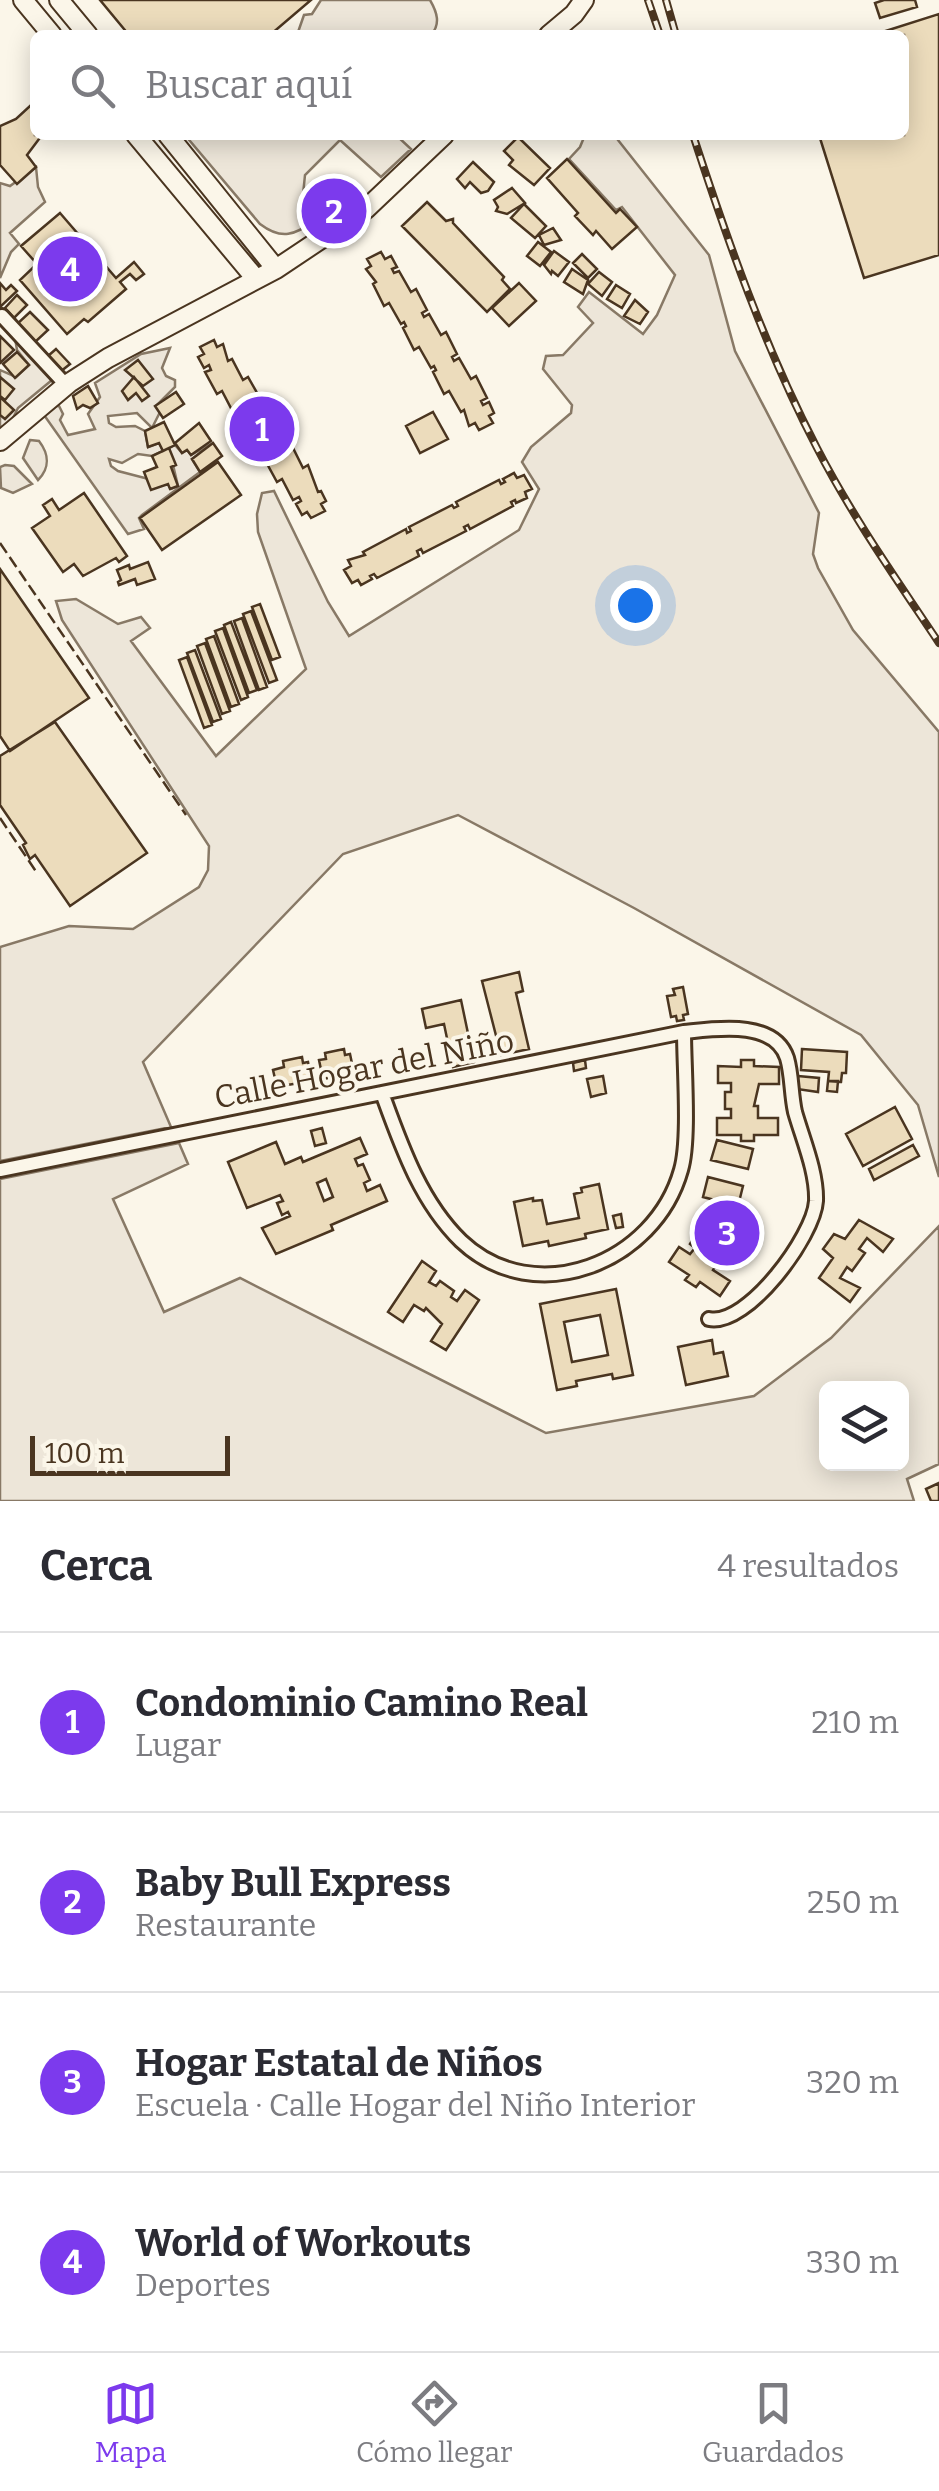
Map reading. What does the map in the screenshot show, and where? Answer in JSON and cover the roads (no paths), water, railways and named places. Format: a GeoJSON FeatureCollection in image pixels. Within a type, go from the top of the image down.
{"type":"FeatureCollection","features":[{"type":"Feature","properties":{"kind":"main road"},"geometry":{"type":"LineString","coordinates":[[23,0],[48,30]]}},
{"type":"Feature","properties":{"kind":"main road"},"geometry":{"type":"LineString","coordinates":[[60,0],[84,30]]}},
{"type":"Feature","properties":{"kind":"main road"},"geometry":{"type":"LineString","coordinates":[[554,30],[584,0]]}},
{"type":"Feature","properties":{"kind":"main road"},"geometry":{"type":"LineString","coordinates":[[140,140],[256,279]]}},
{"type":"Feature","properties":{"kind":"main road"},"geometry":{"type":"LineString","coordinates":[[172,140],[276,269]]}},
{"type":"Feature","properties":{"kind":"main road"},"geometry":{"type":"LineString","coordinates":[[0,441],[66,385],[108,358],[276,269],[366,209],[439,140]]}},
{"type":"Feature","properties":{"kind":"street"},"geometry":{"type":"LineString","coordinates":[[2,316],[66,385]]}},
{"type":"Feature","properties":{"kind":"street","name":"Calle Hogar del Niño"},"geometry":{"type":"LineString","coordinates":[[0,1170],[684,1032],[740,1026],[762,1035],[782,1049],[787,1058],[813,1178],[814,1216],[782,1270],[733,1315],[718,1321],[709,1319]]}},
{"type":"Feature","properties":{"kind":"street"},"geometry":{"type":"LineString","coordinates":[[382,1093],[429,1201],[464,1243],[490,1262],[520,1274],[552,1274],[582,1268],[616,1257],[638,1239],[662,1212],[676,1183],[683,1154],[684,1032]]}},
{"type":"Feature","properties":{"kind":"railway"},"geometry":{"type":"LineString","coordinates":[[648,0],[658,30]]}},
{"type":"Feature","properties":{"kind":"railway"},"geometry":{"type":"LineString","coordinates":[[666,0],[675,30]]}},
{"type":"Feature","properties":{"kind":"railway"},"geometry":{"type":"LineString","coordinates":[[695,140],[749,294],[798,410],[845,498],[939,643]]}},
{"type":"Feature","properties":{"kind":"place","name":"Baby Bull Express"},"geometry":{"type":"Point","coordinates":[334,211]}},
{"type":"Feature","properties":{"kind":"place","name":"World of Workouts"},"geometry":{"type":"Point","coordinates":[70,269]}},
{"type":"Feature","properties":{"kind":"place","name":"Condominio Camino Real"},"geometry":{"type":"Point","coordinates":[262,429]}},
{"type":"Feature","properties":{"kind":"place","name":"Hogar Estatal de Niños"},"geometry":{"type":"Point","coordinates":[727,1233]}}]}
